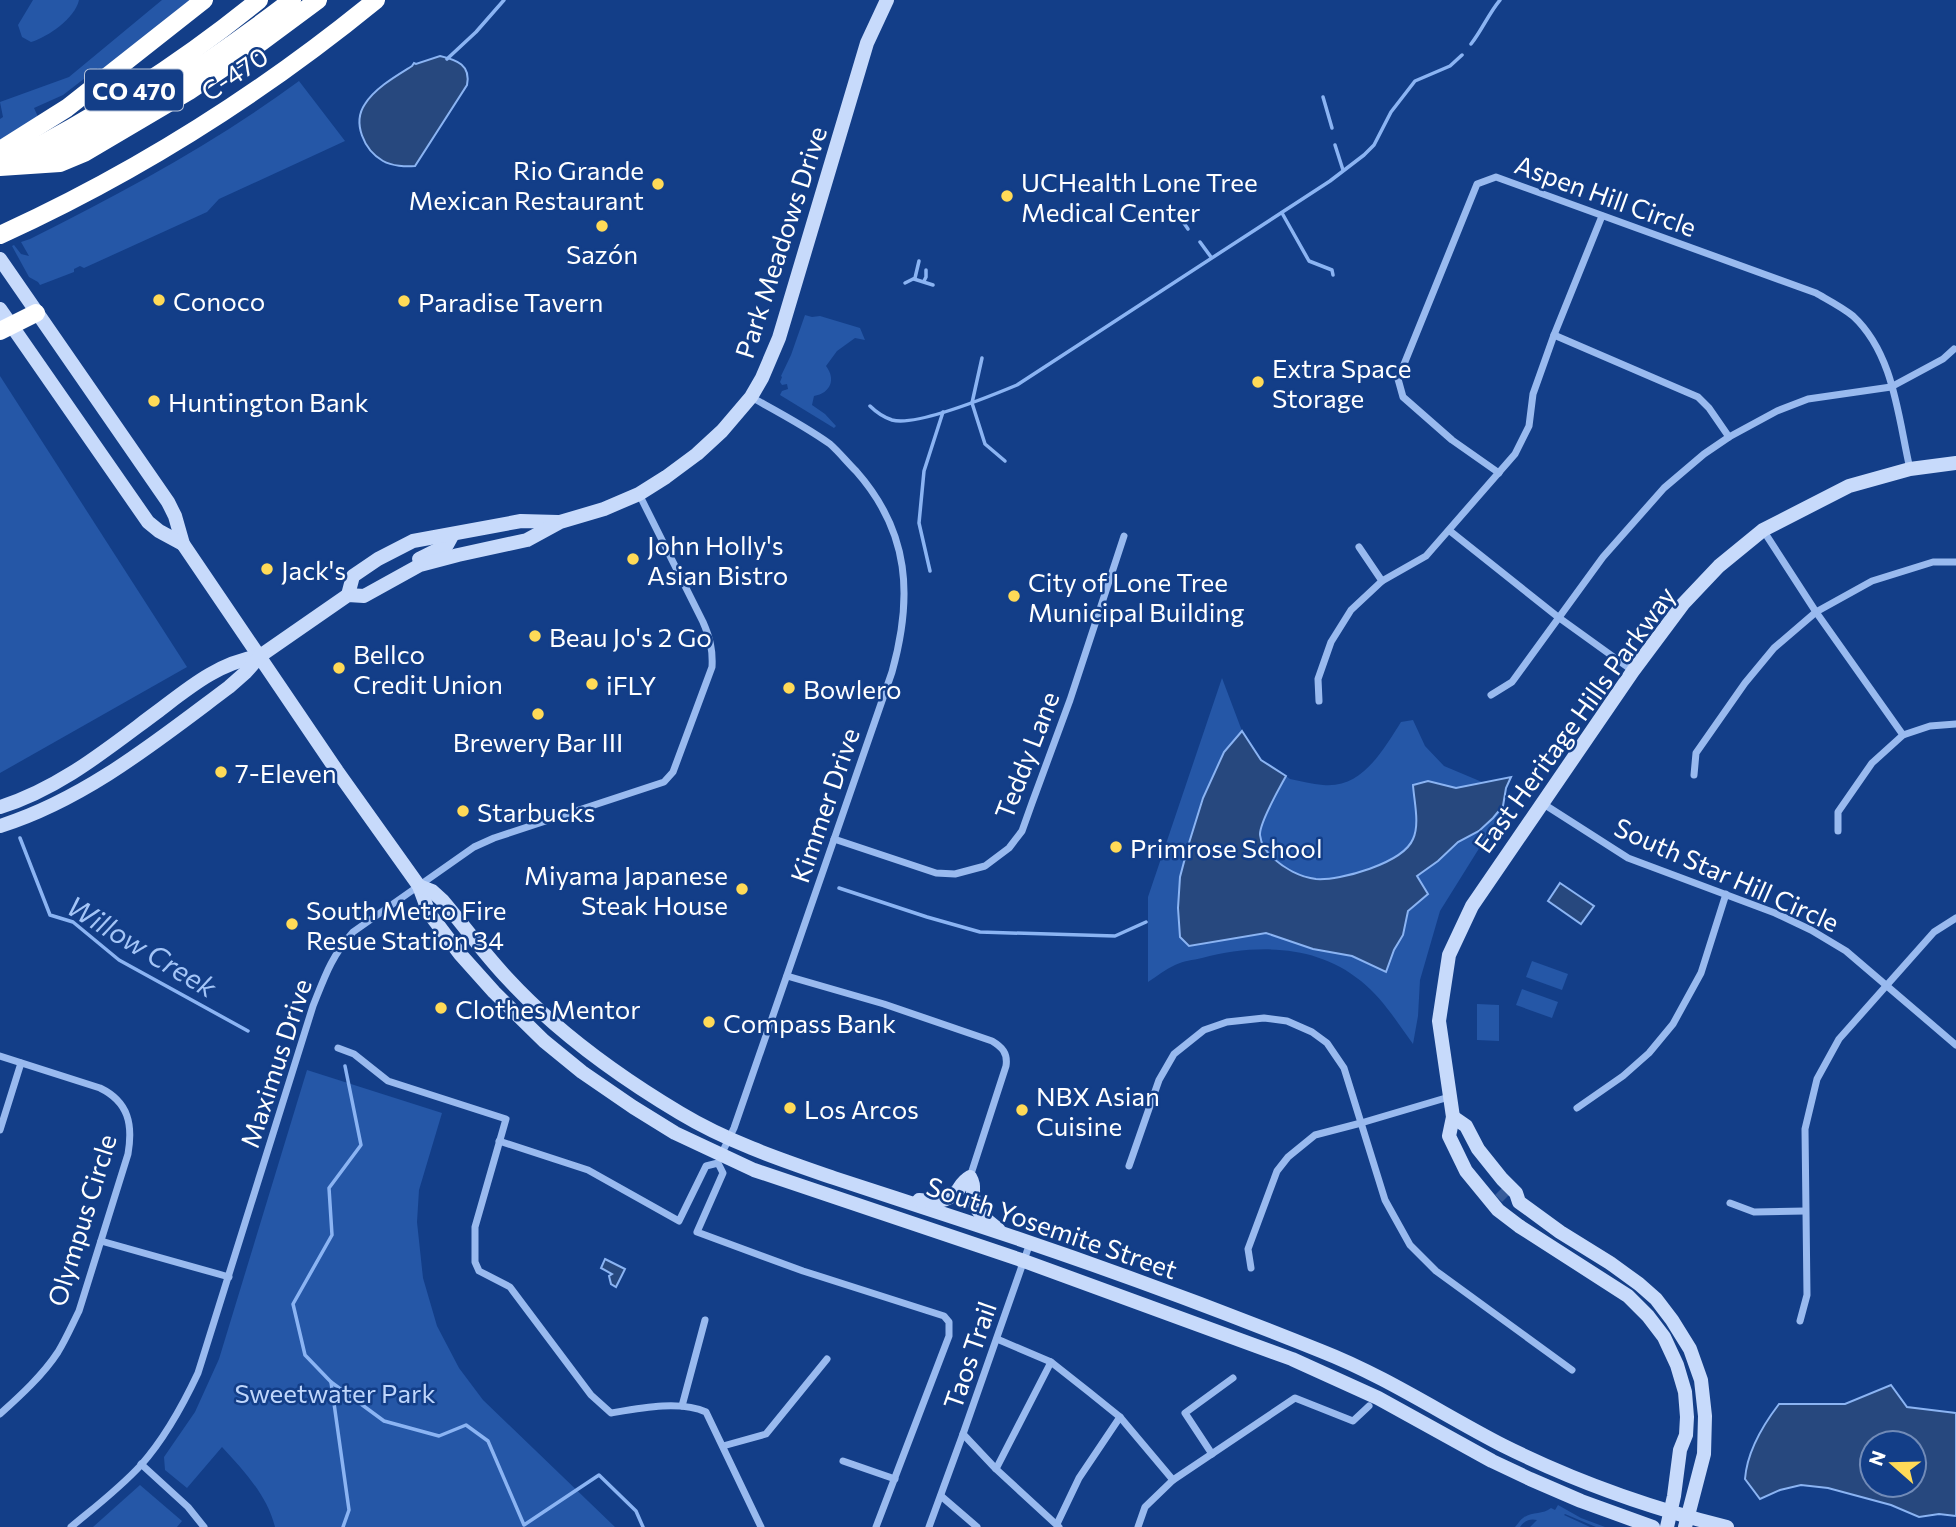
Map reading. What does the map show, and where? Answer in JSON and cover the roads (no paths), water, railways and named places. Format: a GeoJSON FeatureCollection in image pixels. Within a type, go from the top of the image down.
{"type":"FeatureCollection","features":[{"type":"Feature","properties":{"kind":"highway"},"geometry":{"type":"LineString","coordinates":[[0,150],[67,108],[204,0]]}},
{"type":"Feature","properties":{"kind":"highway","name":"C-470"},"geometry":{"type":"LineString","coordinates":[[0,166],[126,94],[259,0]]}},
{"type":"Feature","properties":{"kind":"highway"},"geometry":{"type":"LineString","coordinates":[[35,164],[109,124],[194,71],[292,0]]}},
{"type":"Feature","properties":{"kind":"highway"},"geometry":{"type":"LineString","coordinates":[[0,166],[68,160],[113,137],[228,65],[318,0]]}},
{"type":"Feature","properties":{"kind":"highway","name":"C-470"},"geometry":{"type":"LineString","coordinates":[[0,235],[127,171],[207,123],[291,66],[376,0]]}},
{"type":"Feature","properties":{"kind":"highway"},"geometry":{"type":"LineString","coordinates":[[6,329],[36,313]]}},
{"type":"Feature","properties":{"kind":"main road","name":"Park Meadows Drive"},"geometry":{"type":"LineString","coordinates":[[0,826],[53,805],[118,768],[229,687],[246,673],[260,656],[348,595],[363,596],[420,565],[527,540],[560,522],[604,509],[639,494],[703,449],[751,397],[779,338],[867,43],[887,0]]}},
{"type":"Feature","properties":{"kind":"main road","name":"South Yosemite Street"},"geometry":{"type":"LineString","coordinates":[[0,259],[170,506],[183,544],[337,771],[419,886],[429,913],[460,954],[494,992],[544,1041],[582,1072],[675,1133],[754,1171],[1024,1261],[1292,1359],[1378,1398],[1530,1479],[1653,1527]]}},
{"type":"Feature","properties":{"kind":"main road","name":"South Yosemite Street"},"geometry":{"type":"LineString","coordinates":[[0,309],[6,329],[148,522],[183,544]]}},
{"type":"Feature","properties":{"kind":"main road","name":"East Heritage Hills Parkway"},"geometry":{"type":"LineString","coordinates":[[1669,1520],[1680,1450],[1686,1435],[1687,1417],[1685,1392],[1677,1365],[1664,1337],[1628,1296],[1498,1210],[1466,1171],[1449,1136],[1453,1117],[1439,1021],[1449,955],[1472,906],[1541,803],[1682,604],[1719,566],[1763,530],[1849,486],[1910,469],[1956,463]]}},
{"type":"Feature","properties":{"kind":"main road","name":"Park Meadows Drive"},"geometry":{"type":"LineString","coordinates":[[348,595],[353,576],[413,541],[521,522],[560,522]]}},
{"type":"Feature","properties":{"kind":"main road"},"geometry":{"type":"LineString","coordinates":[[458,555],[471,541],[510,532],[521,522]]}},
{"type":"Feature","properties":{"kind":"main road"},"geometry":{"type":"LineString","coordinates":[[368,593],[373,582],[447,545],[453,534]]}},
{"type":"Feature","properties":{"kind":"main road","name":"Park Meadows Drive"},"geometry":{"type":"LineString","coordinates":[[0,807],[69,776],[221,667],[241,659],[260,656]]}},
{"type":"Feature","properties":{"kind":"main road","name":"South Yosemite Street"},"geometry":{"type":"LineString","coordinates":[[419,886],[432,891],[443,901],[508,979],[569,1037],[643,1091],[684,1116],[780,1160],[1003,1233],[1328,1353],[1386,1381],[1501,1444],[1669,1520],[1727,1527]]}},
{"type":"Feature","properties":{"kind":"main road","name":"East Heritage Hills Parkway"},"geometry":{"type":"LineString","coordinates":[[1453,1117],[1466,1126],[1479,1156],[1505,1193],[1639,1283],[1672,1320],[1690,1349],[1701,1380],[1705,1416],[1704,1454],[1686,1522]]}},
{"type":"Feature","properties":{"kind":"main road","name":"East Heritage Hills Parkway"},"geometry":{"type":"LineString","coordinates":[[1479,1156],[1516,1193],[1505,1193]]}},
{"type":"Feature","properties":{"kind":"main road"},"geometry":{"type":"LineString","coordinates":[[1466,1171],[1479,1156]]}},
{"type":"Feature","properties":{"kind":"main road"},"geometry":{"type":"LineString","coordinates":[[893,1197],[936,1202],[953,1196],[963,1181],[970,1177],[978,1210],[1003,1233]]}},
{"type":"Feature","properties":{"kind":"main road"},"geometry":{"type":"LineString","coordinates":[[1481,1192],[1505,1193],[1507,1217]]}},
{"type":"Feature","properties":{"kind":"street","name":"Aspen Hill Circle"},"geometry":{"type":"LineString","coordinates":[[1499,473],[1452,440],[1402,397],[1398,379],[1477,184],[1496,177],[1816,293],[1851,314],[1865,328],[1881,355],[1910,469]]}},
{"type":"Feature","properties":{"kind":"street"},"geometry":{"type":"LineString","coordinates":[[1319,701],[1318,679],[1331,642],[1351,610],[1382,581],[1426,556],[1515,454],[1530,426],[1533,394],[1602,216]]}},
{"type":"Feature","properties":{"kind":"street"},"geometry":{"type":"LineString","coordinates":[[1554,335],[1698,397],[1729,437]]}},
{"type":"Feature","properties":{"kind":"street"},"geometry":{"type":"LineString","coordinates":[[1491,695],[1512,682],[1603,558],[1664,488],[1704,454],[1777,411],[1808,400],[1891,387],[1942,359],[1954,349]]}},
{"type":"Feature","properties":{"kind":"street","name":"Kimmer Drive"},"geometry":{"type":"LineString","coordinates":[[721,1156],[787,976],[892,672],[904,615],[902,560],[883,510],[866,483],[836,450],[794,421],[751,397]]}},
{"type":"Feature","properties":{"kind":"street","name":"Maximus Drive"},"geometry":{"type":"LineString","coordinates":[[71,1527],[106,1499],[141,1464],[181,1408],[198,1373],[313,1006],[330,962],[353,933],[474,847],[664,782],[673,772],[712,667],[713,651],[710,637],[684,581],[639,494]]}},
{"type":"Feature","properties":{"kind":"street"},"geometry":{"type":"LineString","coordinates":[[1763,530],[1816,612],[1903,735]]}},
{"type":"Feature","properties":{"kind":"street"},"geometry":{"type":"LineString","coordinates":[[1450,531],[1558,617],[1633,671]]}},
{"type":"Feature","properties":{"kind":"street","name":"Teddy Lane"},"geometry":{"type":"LineString","coordinates":[[834,839],[936,873],[955,874],[985,866],[1009,848],[1022,831],[1070,701],[1124,536]]}},
{"type":"Feature","properties":{"kind":"street"},"geometry":{"type":"LineString","coordinates":[[1359,547],[1382,581]]}},
{"type":"Feature","properties":{"kind":"street"},"geometry":{"type":"LineString","coordinates":[[1694,775],[1696,753],[1745,682],[1774,648],[1816,612],[1871,581],[1933,562],[1956,562]]}},
{"type":"Feature","properties":{"kind":"street"},"geometry":{"type":"LineString","coordinates":[[1838,831],[1838,812],[1872,762],[1903,735],[1930,726],[1956,724]]}},
{"type":"Feature","properties":{"kind":"street","name":"South Star Hill Circle"},"geometry":{"type":"LineString","coordinates":[[1541,803],[1628,858],[1775,912],[1811,930],[1846,951],[1956,1045]]}},
{"type":"Feature","properties":{"kind":"street"},"geometry":{"type":"LineString","coordinates":[[1577,1108],[1623,1076],[1649,1053],[1673,1024],[1701,974],[1726,894]]}},
{"type":"Feature","properties":{"kind":"street"},"geometry":{"type":"LineString","coordinates":[[1800,1321],[1807,1295],[1805,1129],[1817,1079],[1839,1038],[1934,933],[1956,918]]}},
{"type":"Feature","properties":{"kind":"street"},"geometry":{"type":"LineString","coordinates":[[787,976],[884,1004],[1000,1046],[1005,1052],[1006,1066],[970,1177]]}},
{"type":"Feature","properties":{"kind":"street"},"geometry":{"type":"LineString","coordinates":[[1129,1166],[1159,1080],[1174,1054],[1204,1030],[1227,1021],[1264,1018],[1287,1021],[1312,1032],[1326,1043],[1344,1068],[1385,1200],[1410,1245],[1436,1271],[1572,1370]]}},
{"type":"Feature","properties":{"kind":"street"},"geometry":{"type":"LineString","coordinates":[[338,1048],[354,1054],[388,1081],[506,1119],[475,1227],[475,1262],[479,1271],[510,1287],[591,1395],[611,1413],[682,1406],[696,1407],[706,1412],[761,1527]]}},
{"type":"Feature","properties":{"kind":"street","name":"Olympus Circle"},"geometry":{"type":"LineString","coordinates":[[0,1056],[111,1093],[122,1105],[129,1120],[131,1135],[128,1154],[79,1311],[57,1354],[0,1415]]}},
{"type":"Feature","properties":{"kind":"street"},"geometry":{"type":"LineString","coordinates":[[0,1130],[21,1063]]}},
{"type":"Feature","properties":{"kind":"street"},"geometry":{"type":"LineString","coordinates":[[1251,1268],[1248,1250],[1277,1171],[1288,1157],[1315,1135],[1449,1097]]}},
{"type":"Feature","properties":{"kind":"street"},"geometry":{"type":"LineString","coordinates":[[499,1141],[588,1170],[678,1221],[706,1166],[718,1163],[723,1173],[697,1232],[944,1316],[949,1322],[949,1336],[876,1527]]}},
{"type":"Feature","properties":{"kind":"street"},"geometry":{"type":"LineString","coordinates":[[1730,1203],[1754,1212],[1805,1211]]}},
{"type":"Feature","properties":{"kind":"street"},"geometry":{"type":"LineString","coordinates":[[101,1241],[229,1277]]}},
{"type":"Feature","properties":{"kind":"street","name":"Taos Trail"},"geometry":{"type":"LineString","coordinates":[[1030,1243],[963,1434],[996,1469],[1058,1526]]}},
{"type":"Feature","properties":{"kind":"street"},"geometry":{"type":"LineString","coordinates":[[682,1406],[705,1320]]}},
{"type":"Feature","properties":{"kind":"street"},"geometry":{"type":"LineString","coordinates":[[997,1339],[1051,1362],[1120,1417],[1173,1480]]}},
{"type":"Feature","properties":{"kind":"street"},"geometry":{"type":"LineString","coordinates":[[723,1446],[766,1434],[827,1359]]}},
{"type":"Feature","properties":{"kind":"street"},"geometry":{"type":"LineString","coordinates":[[996,1469],[1051,1362]]}},
{"type":"Feature","properties":{"kind":"street"},"geometry":{"type":"LineString","coordinates":[[1212,1454],[1185,1413],[1233,1378]]}},
{"type":"Feature","properties":{"kind":"street"},"geometry":{"type":"LineString","coordinates":[[1139,1527],[1145,1507],[1173,1480],[1295,1398],[1353,1421],[1369,1406]]}},
{"type":"Feature","properties":{"kind":"street"},"geometry":{"type":"LineString","coordinates":[[1058,1526],[1079,1478],[1120,1417]]}},
{"type":"Feature","properties":{"kind":"street"},"geometry":{"type":"LineString","coordinates":[[929,1527],[963,1434]]}},
{"type":"Feature","properties":{"kind":"street"},"geometry":{"type":"LineString","coordinates":[[843,1461],[895,1479]]}},
{"type":"Feature","properties":{"kind":"street"},"geometry":{"type":"LineString","coordinates":[[141,1464],[188,1507],[204,1527]]}},
{"type":"Feature","properties":{"kind":"street"},"geometry":{"type":"LineString","coordinates":[[941,1496],[977,1527]]}},
{"type":"Feature","properties":{"kind":"waterway"},"geometry":{"type":"LineString","coordinates":[[447,59],[504,0]]}},
{"type":"Feature","properties":{"kind":"waterway"},"geometry":{"type":"LineString","coordinates":[[1471,44],[1500,0]]}},
{"type":"Feature","properties":{"kind":"waterway"},"geometry":{"type":"LineString","coordinates":[[870,406],[892,420],[918,419],[954,409],[1017,385],[1330,181],[1374,145],[1391,112],[1415,81],[1450,66],[1462,55]]}},
{"type":"Feature","properties":{"kind":"waterway"},"geometry":{"type":"LineString","coordinates":[[1323,97],[1332,128]]}},
{"type":"Feature","properties":{"kind":"waterway"},"geometry":{"type":"LineString","coordinates":[[1335,145],[1343,170]]}},
{"type":"Feature","properties":{"kind":"waterway"},"geometry":{"type":"LineString","coordinates":[[1174,209],[1188,229]]}},
{"type":"Feature","properties":{"kind":"waterway"},"geometry":{"type":"LineString","coordinates":[[1282,213],[1309,261],[1332,270],[1333,275]]}},
{"type":"Feature","properties":{"kind":"waterway"},"geometry":{"type":"LineString","coordinates":[[1200,242],[1211,257]]}},
{"type":"Feature","properties":{"kind":"waterway"},"geometry":{"type":"LineString","coordinates":[[905,283],[915,278],[919,261]]}},
{"type":"Feature","properties":{"kind":"waterway"},"geometry":{"type":"LineString","coordinates":[[924,281],[926,270]]}},
{"type":"Feature","properties":{"kind":"waterway"},"geometry":{"type":"LineString","coordinates":[[914,279],[933,285]]}},
{"type":"Feature","properties":{"kind":"waterway"},"geometry":{"type":"LineString","coordinates":[[982,358],[972,403],[985,444],[1005,461]]}},
{"type":"Feature","properties":{"kind":"waterway"},"geometry":{"type":"LineString","coordinates":[[930,571],[919,523],[924,471],[943,412]]}},
{"type":"Feature","properties":{"kind":"waterway","name":"Willow Creek"},"geometry":{"type":"LineString","coordinates":[[20,838],[50,915],[73,922],[119,960],[248,1031]]}},
{"type":"Feature","properties":{"kind":"waterway"},"geometry":{"type":"LineString","coordinates":[[839,888],[980,932],[1115,936],[1146,922]]}},
{"type":"Feature","properties":{"kind":"waterway","name":"Willow Creek"},"geometry":{"type":"LineString","coordinates":[[345,1066],[361,1145],[329,1188],[332,1235],[293,1304],[305,1355],[331,1382],[384,1421],[439,1436],[466,1425],[488,1441],[524,1525],[599,1475],[636,1511],[643,1527]]}},
{"type":"Feature","properties":{"kind":"waterway"},"geometry":{"type":"LineString","coordinates":[[331,1382],[349,1510],[343,1527]]}},
{"type":"Feature","properties":{"kind":"tunnel"},"geometry":{"type":"LineString","coordinates":[[1500,1190],[1507,1197]]}},
{"type":"Feature","properties":{"kind":"place","name":"Rio Grande Mexican Restaurant"},"geometry":{"type":"Point","coordinates":[658,184]}},
{"type":"Feature","properties":{"kind":"place","name":"UCHealth Lone Tree Medical Center"},"geometry":{"type":"Point","coordinates":[1007,196]}},
{"type":"Feature","properties":{"kind":"place","name":"Sazón"},"geometry":{"type":"Point","coordinates":[602,226]}},
{"type":"Feature","properties":{"kind":"place","name":"Conoco"},"geometry":{"type":"Point","coordinates":[159,300]}},
{"type":"Feature","properties":{"kind":"place","name":"Paradise Tavern"},"geometry":{"type":"Point","coordinates":[404,301]}},
{"type":"Feature","properties":{"kind":"place","name":"Extra Space Storage"},"geometry":{"type":"Point","coordinates":[1258,382]}},
{"type":"Feature","properties":{"kind":"place","name":"Huntington Bank"},"geometry":{"type":"Point","coordinates":[154,401]}},
{"type":"Feature","properties":{"kind":"place","name":"John Holly's Asian Bistro"},"geometry":{"type":"Point","coordinates":[633,559]}},
{"type":"Feature","properties":{"kind":"place","name":"Jack's"},"geometry":{"type":"Point","coordinates":[267,569]}},
{"type":"Feature","properties":{"kind":"place","name":"City of Lone Tree Municipal Building"},"geometry":{"type":"Point","coordinates":[1014,596]}},
{"type":"Feature","properties":{"kind":"place","name":"Beau Jo's 2 Go"},"geometry":{"type":"Point","coordinates":[535,636]}},
{"type":"Feature","properties":{"kind":"place","name":"Bellco Credit Union"},"geometry":{"type":"Point","coordinates":[339,668]}},
{"type":"Feature","properties":{"kind":"place","name":"iFLY"},"geometry":{"type":"Point","coordinates":[592,684]}},
{"type":"Feature","properties":{"kind":"place","name":"Bowlero"},"geometry":{"type":"Point","coordinates":[789,688]}},
{"type":"Feature","properties":{"kind":"place","name":"Brewery Bar III"},"geometry":{"type":"Point","coordinates":[538,714]}},
{"type":"Feature","properties":{"kind":"place","name":"7-Eleven"},"geometry":{"type":"Point","coordinates":[221,772]}},
{"type":"Feature","properties":{"kind":"place","name":"Starbucks"},"geometry":{"type":"Point","coordinates":[463,811]}},
{"type":"Feature","properties":{"kind":"place","name":"Primrose School"},"geometry":{"type":"Point","coordinates":[1116,847]}},
{"type":"Feature","properties":{"kind":"place","name":"Miyama Japanese Steak House"},"geometry":{"type":"Point","coordinates":[742,889]}},
{"type":"Feature","properties":{"kind":"place","name":"South Metro Fire Resue Station 34"},"geometry":{"type":"Point","coordinates":[292,924]}},
{"type":"Feature","properties":{"kind":"place","name":"Clothes Mentor"},"geometry":{"type":"Point","coordinates":[441,1008]}},
{"type":"Feature","properties":{"kind":"place","name":"Compass Bank"},"geometry":{"type":"Point","coordinates":[709,1022]}},
{"type":"Feature","properties":{"kind":"place","name":"Los Arcos"},"geometry":{"type":"Point","coordinates":[790,1108]}},
{"type":"Feature","properties":{"kind":"place","name":"NBX Asian Cuisine"},"geometry":{"type":"Point","coordinates":[1022,1110]}},
{"type":"Feature","properties":{"kind":"park label","name":"Sweetwater Park"},"geometry":{"type":"Point","coordinates":[335,1392]}}]}
